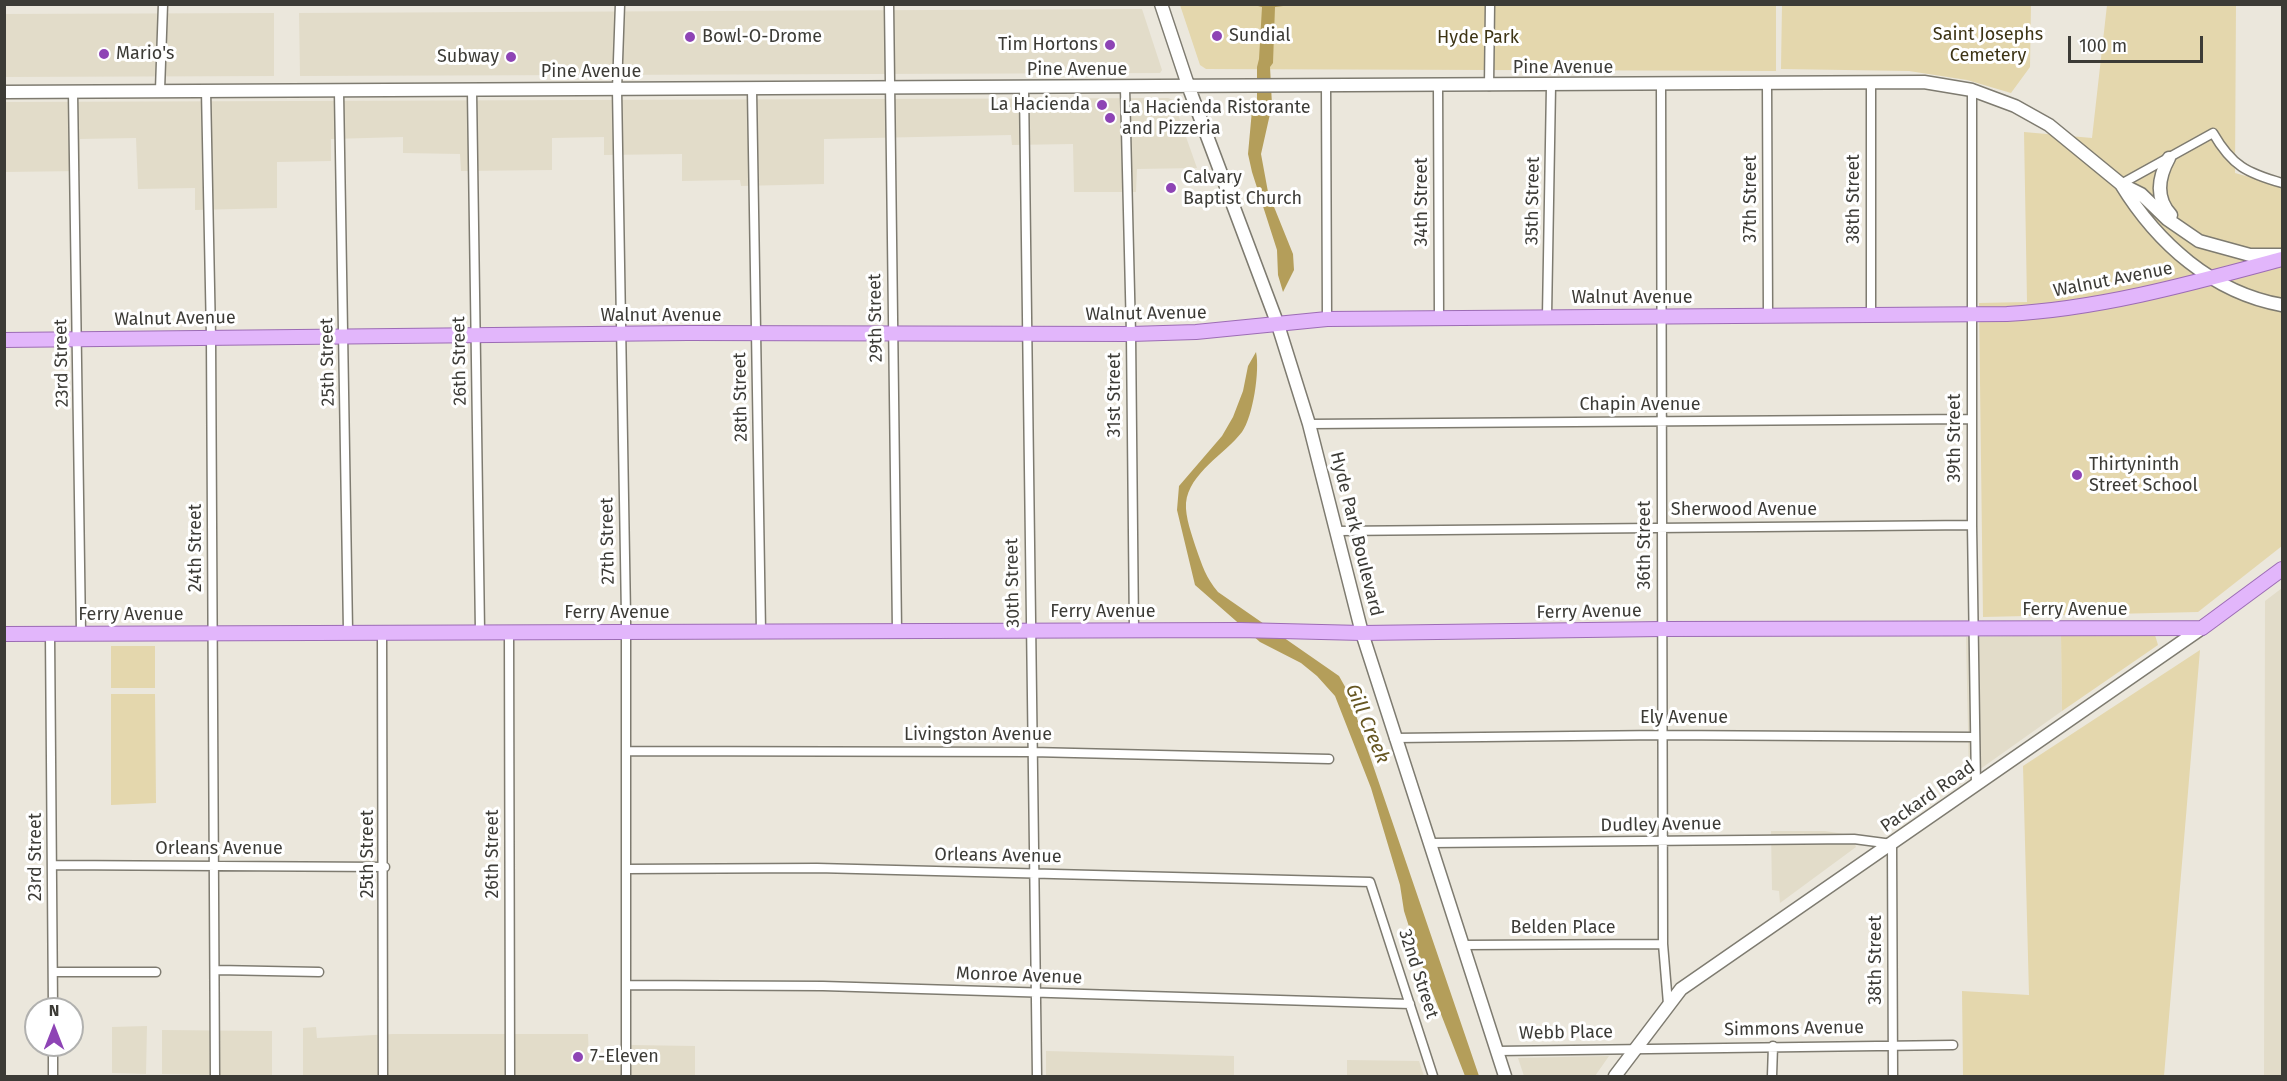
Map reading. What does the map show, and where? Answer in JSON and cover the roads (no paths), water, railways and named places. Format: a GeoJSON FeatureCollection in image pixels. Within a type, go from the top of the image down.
{"type":"FeatureCollection","features":[{"type":"Feature","properties":{"kind":"main road","name":"Hyde Park Boulevard"},"geometry":{"type":"LineString","coordinates":[[1161,4],[1189,88],[1278,325],[1309,424],[1362,633],[1505,1077]]}},
{"type":"Feature","properties":{"kind":"main road","name":"Pine Avenue"},"geometry":{"type":"LineString","coordinates":[[4,92],[1189,88],[1924,82],[1971,90],[2015,106],[2049,125],[2121,184]]}},
{"type":"Feature","properties":{"kind":"main road"},"geometry":{"type":"LineString","coordinates":[[2169,158],[2160,181],[2160,198],[2169,214],[2188,234]]}},
{"type":"Feature","properties":{"kind":"main road"},"geometry":{"type":"LineString","coordinates":[[2121,184],[2141,194],[2188,234],[2216,248],[2250,255],[2283,257]]}},
{"type":"Feature","properties":{"kind":"main road"},"geometry":{"type":"LineString","coordinates":[[2121,184],[2139,214],[2193,266],[2228,288],[2266,303],[2283,306]]}},
{"type":"Feature","properties":{"kind":"main road","name":"Walnut Avenue"},"geometry":{"type":"LineString","coordinates":[[4,340],[756,333],[1131,334],[1278,325],[1327,319],[1660,315],[1971,315],[2049,311],[2212,278],[2283,257]]}},
{"type":"Feature","properties":{"kind":"main road","name":"Packard Road"},"geometry":{"type":"LineString","coordinates":[[1616,1077],[1681,989],[2202,628],[2283,569]]}},
{"type":"Feature","properties":{"kind":"main road","name":"Ferry Avenue"},"geometry":{"type":"LineString","coordinates":[[4,634],[1031,630],[1240,630],[1282,633],[1362,633],[1662,629],[2202,628]]}},
{"type":"Feature","properties":{"kind":"street"},"geometry":{"type":"LineString","coordinates":[[160,90],[163,4]]}},
{"type":"Feature","properties":{"kind":"street","name":"27th Street"},"geometry":{"type":"LineString","coordinates":[[620,4],[617,89],[626,631],[626,1077]]}},
{"type":"Feature","properties":{"kind":"street","name":"29th Street"},"geometry":{"type":"LineString","coordinates":[[890,4],[897,631]]}},
{"type":"Feature","properties":{"kind":"street"},"geometry":{"type":"LineString","coordinates":[[1489,86],[1490,4]]}},
{"type":"Feature","properties":{"kind":"street","name":"37th Street"},"geometry":{"type":"LineString","coordinates":[[1767,83],[1768,315]]}},
{"type":"Feature","properties":{"kind":"street","name":"38th Street"},"geometry":{"type":"LineString","coordinates":[[1871,83],[1871,314]]}},
{"type":"Feature","properties":{"kind":"street","name":"36th Street"},"geometry":{"type":"LineString","coordinates":[[1661,85],[1663,944],[1668,1004]]}},
{"type":"Feature","properties":{"kind":"street"},"geometry":{"type":"LineString","coordinates":[[1326,86],[1327,319]]}},
{"type":"Feature","properties":{"kind":"street","name":"34th Street"},"geometry":{"type":"LineString","coordinates":[[1437,86],[1439,317]]}},
{"type":"Feature","properties":{"kind":"street","name":"35th Street"},"geometry":{"type":"LineString","coordinates":[[1547,316],[1551,86]]}},
{"type":"Feature","properties":{"kind":"street","name":"30th Street"},"geometry":{"type":"LineString","coordinates":[[1024,88],[1037,1077]]}},
{"type":"Feature","properties":{"kind":"street","name":"31st Street"},"geometry":{"type":"LineString","coordinates":[[1125,88],[1131,334],[1134,631]]}},
{"type":"Feature","properties":{"kind":"street","name":"24th Street"},"geometry":{"type":"LineString","coordinates":[[206,90],[211,337],[212,633],[217,970],[215,1077]]}},
{"type":"Feature","properties":{"kind":"street","name":"28th Street"},"geometry":{"type":"LineString","coordinates":[[752,90],[761,632]]}},
{"type":"Feature","properties":{"kind":"street","name":"39th Street"},"geometry":{"type":"LineString","coordinates":[[1971,90],[1971,420],[1976,785]]}},
{"type":"Feature","properties":{"kind":"street","name":"26th Street"},"geometry":{"type":"LineString","coordinates":[[472,91],[480,631]]}},
{"type":"Feature","properties":{"kind":"street","name":"23rd Street"},"geometry":{"type":"LineString","coordinates":[[73,92],[81,633]]}},
{"type":"Feature","properties":{"kind":"street","name":"25th Street"},"geometry":{"type":"LineString","coordinates":[[339,92],[345,336],[348,631]]}},
{"type":"Feature","properties":{"kind":"street"},"geometry":{"type":"LineString","coordinates":[[2121,184],[2214,133],[2228,155],[2246,171],[2283,183]]}},
{"type":"Feature","properties":{"kind":"street","name":"Chapin Avenue"},"geometry":{"type":"LineString","coordinates":[[1309,424],[1971,420]]}},
{"type":"Feature","properties":{"kind":"street","name":"Sherwood Avenue"},"geometry":{"type":"LineString","coordinates":[[1337,531],[1972,525]]}},
{"type":"Feature","properties":{"kind":"street","name":"25th Street"},"geometry":{"type":"LineString","coordinates":[[382,631],[385,867],[383,1077]]}},
{"type":"Feature","properties":{"kind":"street","name":"26th Street"},"geometry":{"type":"LineString","coordinates":[[509,631],[510,1077]]}},
{"type":"Feature","properties":{"kind":"street","name":"23rd Street"},"geometry":{"type":"LineString","coordinates":[[50,634],[53,997]]}},
{"type":"Feature","properties":{"kind":"street","name":"Ely Avenue"},"geometry":{"type":"LineString","coordinates":[[1394,738],[1662,735],[1974,737]]}},
{"type":"Feature","properties":{"kind":"street","name":"Livingston Avenue"},"geometry":{"type":"LineString","coordinates":[[626,751],[1032,752],[1329,759]]}},
{"type":"Feature","properties":{"kind":"street","name":"Dudley Avenue"},"geometry":{"type":"LineString","coordinates":[[1430,843],[1854,839],[1892,844]]}},
{"type":"Feature","properties":{"kind":"street","name":"38th Street"},"geometry":{"type":"LineString","coordinates":[[1892,844],[1893,1077]]}},
{"type":"Feature","properties":{"kind":"street","name":"Orleans Avenue"},"geometry":{"type":"LineString","coordinates":[[53,865],[385,867]]}},
{"type":"Feature","properties":{"kind":"street","name":"Orleans Avenue"},"geometry":{"type":"LineString","coordinates":[[626,869],[817,868],[1370,882]]}},
{"type":"Feature","properties":{"kind":"street","name":"32nd Street"},"geometry":{"type":"LineString","coordinates":[[1370,882],[1433,1077]]}},
{"type":"Feature","properties":{"kind":"street","name":"Belden Place"},"geometry":{"type":"LineString","coordinates":[[1462,945],[1663,944]]}},
{"type":"Feature","properties":{"kind":"street"},"geometry":{"type":"LineString","coordinates":[[217,970],[319,972]]}},
{"type":"Feature","properties":{"kind":"street"},"geometry":{"type":"LineString","coordinates":[[53,972],[156,972]]}},
{"type":"Feature","properties":{"kind":"street","name":"Monroe Avenue"},"geometry":{"type":"LineString","coordinates":[[626,985],[823,986],[1410,1004]]}},
{"type":"Feature","properties":{"kind":"street","name":"Simmons Avenue"},"geometry":{"type":"LineString","coordinates":[[1636,1048],[1953,1045]]}},
{"type":"Feature","properties":{"kind":"street"},"geometry":{"type":"LineString","coordinates":[[1772,1077],[1773,1046]]}},
{"type":"Feature","properties":{"kind":"street","name":"Webb Place"},"geometry":{"type":"LineString","coordinates":[[1497,1051],[1636,1048]]}},
{"type":"Feature","properties":{"kind":"street"},"geometry":{"type":"LineString","coordinates":[[53,1057],[53,1077]]}},
{"type":"Feature","properties":{"kind":"place","name":"Sundial"},"geometry":{"type":"Point","coordinates":[1217,36]}},
{"type":"Feature","properties":{"kind":"place","name":"Bowl-O-Drome"},"geometry":{"type":"Point","coordinates":[690,37]}},
{"type":"Feature","properties":{"kind":"place","name":"Tim Hortons"},"geometry":{"type":"Point","coordinates":[1110,45]}},
{"type":"Feature","properties":{"kind":"place","name":"Mario's"},"geometry":{"type":"Point","coordinates":[104,54]}},
{"type":"Feature","properties":{"kind":"place","name":"Subway"},"geometry":{"type":"Point","coordinates":[511,57]}},
{"type":"Feature","properties":{"kind":"place","name":"La Hacienda"},"geometry":{"type":"Point","coordinates":[1102,105]}},
{"type":"Feature","properties":{"kind":"place","name":"La Hacienda Ristorante and Pizzeria"},"geometry":{"type":"Point","coordinates":[1110,118]}},
{"type":"Feature","properties":{"kind":"place","name":"Calvary Baptist Church"},"geometry":{"type":"Point","coordinates":[1171,188]}},
{"type":"Feature","properties":{"kind":"place","name":"Thirtyninth Street School"},"geometry":{"type":"Point","coordinates":[2077,475]}},
{"type":"Feature","properties":{"kind":"place","name":"7-Eleven"},"geometry":{"type":"Point","coordinates":[578,1057]}},
{"type":"Feature","properties":{"kind":"park label","name":"Hyde Park"},"geometry":{"type":"Point","coordinates":[1478,38]}},
{"type":"Feature","properties":{"kind":"park label","name":"Saint Josephs Cemetery"},"geometry":{"type":"Point","coordinates":[1988,45]}},
{"type":"Feature","properties":{"kind":"water label","name":"Gill Creek"},"geometry":{"type":"Point","coordinates":[1367,724]}}]}
